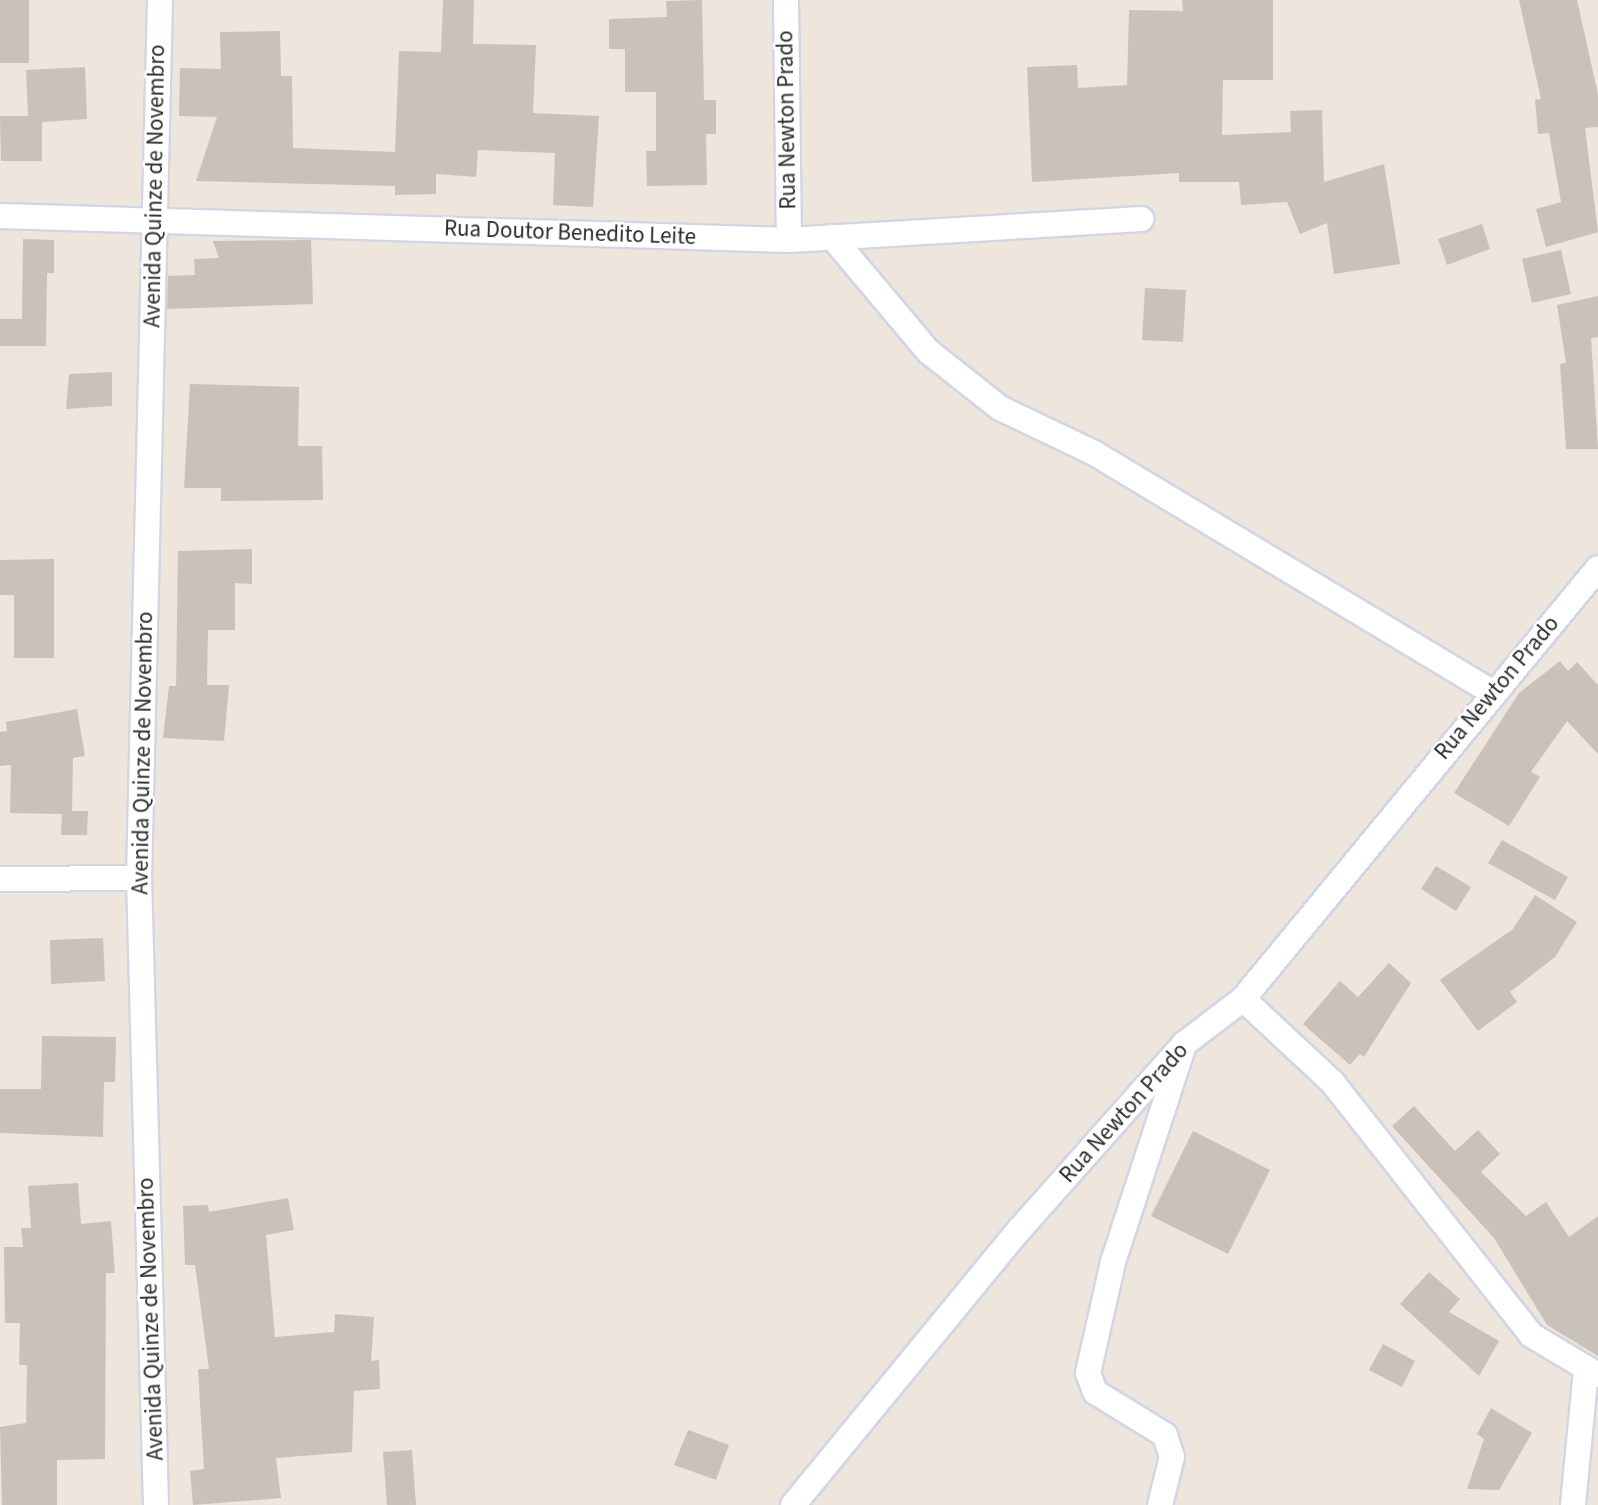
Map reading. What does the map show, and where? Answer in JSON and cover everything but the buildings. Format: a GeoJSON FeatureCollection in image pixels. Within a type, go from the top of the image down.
{"type":"FeatureCollection","features":[{"type":"Feature","properties":{"kind":"street","name":"Avenida Quinze de Novembro"},"geometry":{"type":"LineString","coordinates":[[156,1505],[139,878],[160,0]]}},
{"type":"Feature","properties":{"kind":"street","name":"Rua Newton Prado"},"geometry":{"type":"LineString","coordinates":[[786,0],[789,240]]}},
{"type":"Feature","properties":{"kind":"street","name":"Rua Doutor Benedito Leite"},"geometry":{"type":"LineString","coordinates":[[0,216],[154,217],[789,240],[1140,219]]}},
{"type":"Feature","properties":{"kind":"street"},"geometry":{"type":"LineString","coordinates":[[832,237],[929,352],[1000,408],[1094,453],[1491,692]]}},
{"type":"Feature","properties":{"kind":"street","name":"Rua Newton Prado"},"geometry":{"type":"LineString","coordinates":[[793,1505],[1020,1229],[1184,1044],[1243,999],[1491,692],[1598,568]]}},
{"type":"Feature","properties":{"kind":"street"},"geometry":{"type":"LineString","coordinates":[[0,879],[139,878]]}},
{"type":"Feature","properties":{"kind":"street"},"geometry":{"type":"LineString","coordinates":[[1243,999],[1333,1083],[1531,1335],[1592,1373],[1573,1505]]}},
{"type":"Feature","properties":{"kind":"street"},"geometry":{"type":"LineString","coordinates":[[1160,1505],[1172,1457],[1165,1435],[1095,1392],[1088,1373],[1113,1262],[1168,1111],[1184,1044]]}}]}
